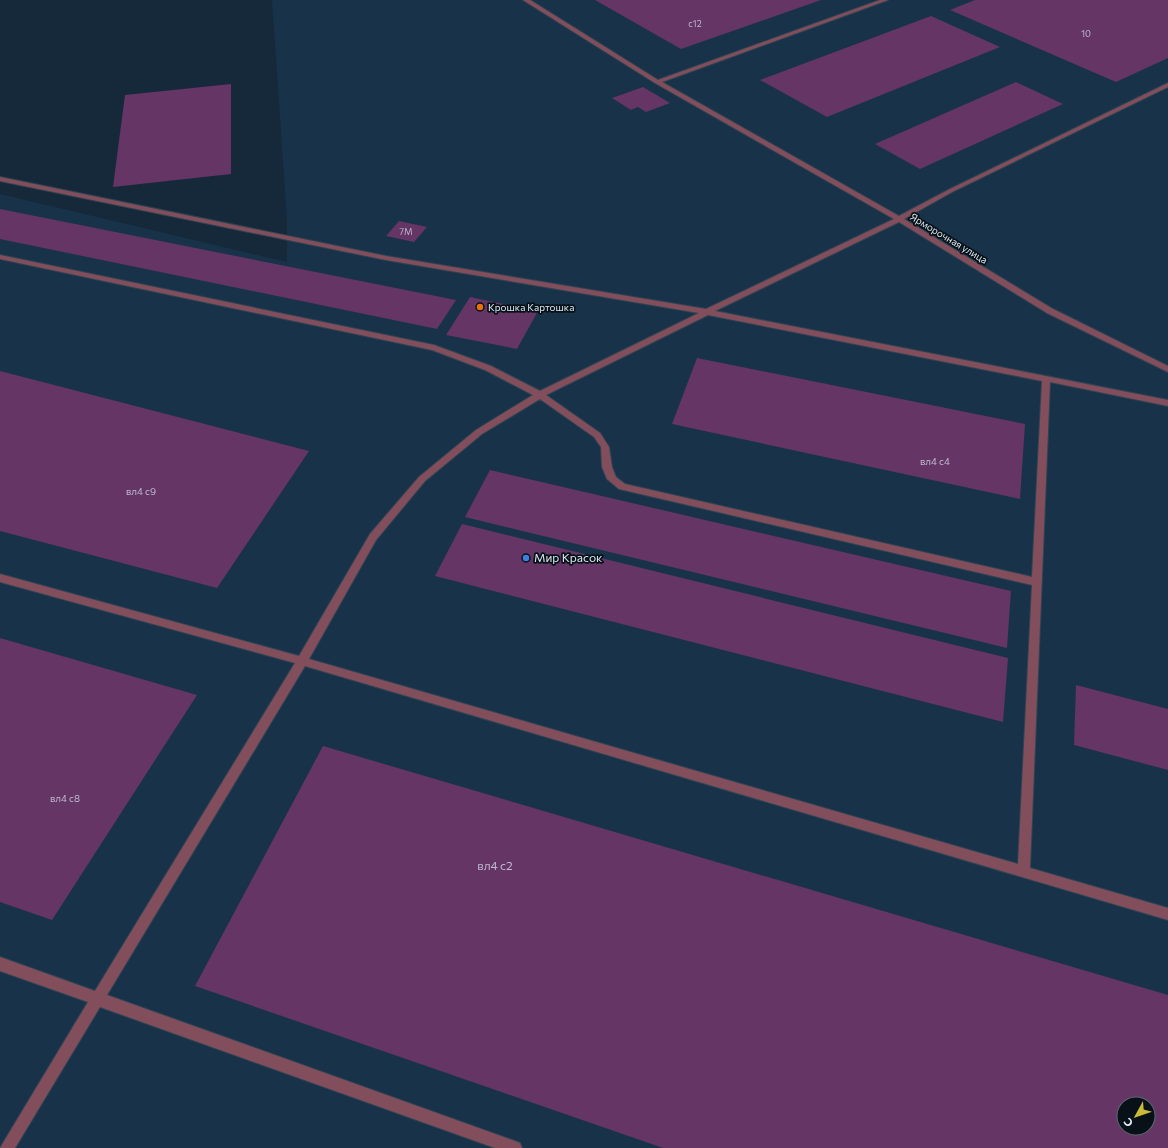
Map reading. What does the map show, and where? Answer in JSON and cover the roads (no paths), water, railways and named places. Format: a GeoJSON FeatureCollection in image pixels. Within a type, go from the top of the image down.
{"type":"FeatureCollection","features":[{"type":"Feature","properties":{"kind":"lane"},"geometry":{"type":"LineString","coordinates":[[526,0],[657,82],[899,219]]}},
{"type":"Feature","properties":{"kind":"lane"},"geometry":{"type":"LineString","coordinates":[[657,82],[885,0]]}},
{"type":"Feature","properties":{"kind":"lane","name":"Ярморочная улица"},"geometry":{"type":"LineString","coordinates":[[1168,85],[952,190],[899,219],[1050,311],[1168,369]]}},
{"type":"Feature","properties":{"kind":"lane"},"geometry":{"type":"LineString","coordinates":[[0,179],[386,258],[707,312],[1168,403]]}},
{"type":"Feature","properties":{"kind":"lane"},"geometry":{"type":"LineString","coordinates":[[7,1148],[302,661],[373,537],[422,479],[479,432],[540,395],[899,219]]}},
{"type":"Feature","properties":{"kind":"lane"},"geometry":{"type":"LineString","coordinates":[[0,257],[434,348],[488,368],[540,395],[598,435],[605,447],[607,467],[612,479],[622,487],[1037,582]]}},
{"type":"Feature","properties":{"kind":"lane"},"geometry":{"type":"LineString","coordinates":[[1024,872],[1046,379]]}},
{"type":"Feature","properties":{"kind":"lane"},"geometry":{"type":"LineString","coordinates":[[0,578],[302,661],[1168,914]]}},
{"type":"Feature","properties":{"kind":"lane"},"geometry":{"type":"LineString","coordinates":[[0,964],[515,1148]]}},
{"type":"Feature","properties":{"kind":"place","name":"Крошка Картошка"},"geometry":{"type":"Point","coordinates":[480,307]}},
{"type":"Feature","properties":{"kind":"place","name":"Мир Красок"},"geometry":{"type":"Point","coordinates":[526,558]}}]}
